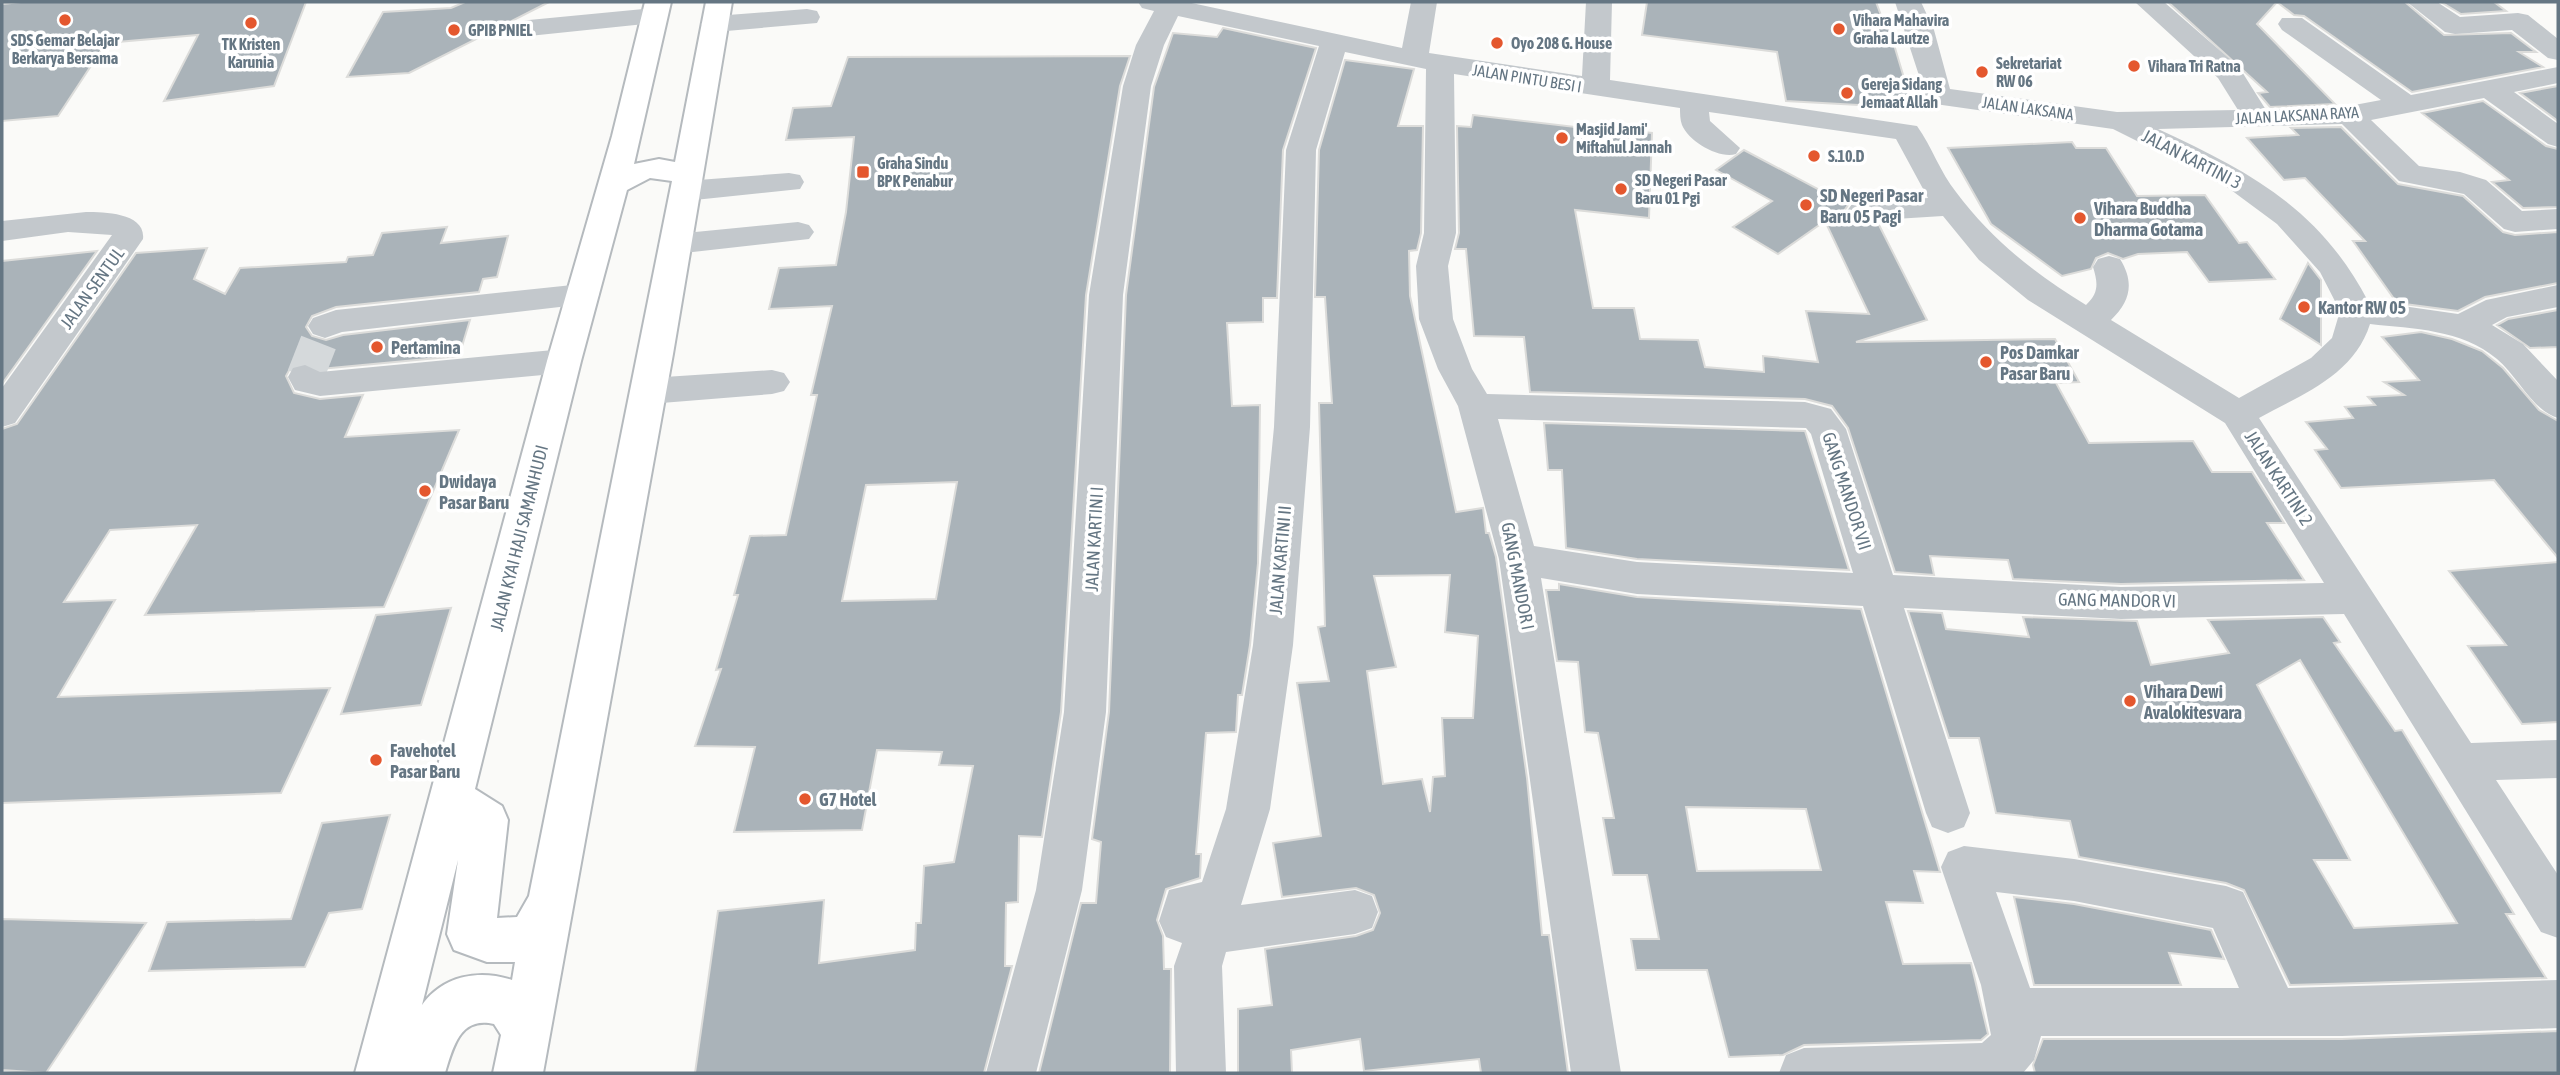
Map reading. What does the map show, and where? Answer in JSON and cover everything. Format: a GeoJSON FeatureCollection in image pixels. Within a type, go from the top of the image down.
{"type":"FeatureCollection","features":[{"type":"Feature","properties":{"kind":"main road","name":"JALAN KYAI HAJI SAMANHUDI"},"geometry":{"type":"LineString","coordinates":[[380,1073],[453,799],[564,361],[613,186],[656,9]]}},
{"type":"Feature","properties":{"kind":"main road"},"geometry":{"type":"LineString","coordinates":[[522,1052],[649,391],[717,13]]}},
{"type":"Feature","properties":{"kind":"main road"},"geometry":{"type":"LineString","coordinates":[[613,186],[626,177],[661,167],[677,170],[686,184]]}},
{"type":"Feature","properties":{"kind":"main road"},"geometry":{"type":"LineString","coordinates":[[453,799],[486,820],[471,934],[489,941],[510,943],[532,935],[551,900]]}},
{"type":"Feature","properties":{"kind":"main road"},"geometry":{"type":"LineString","coordinates":[[420,1073],[435,1027],[460,1000],[484,995],[509,1003],[522,1052]]}},
{"type":"Feature","properties":{"kind":"street","name":"GANG MANDOR I"},"geometry":{"type":"LineString","coordinates":[[1424,2],[1440,233],[1432,266],[1436,319],[1455,369],[1476,406],[1518,559],[1596,1073]]}},
{"type":"Feature","properties":{"kind":"street"},"geometry":{"type":"LineString","coordinates":[[1596,89],[1599,2]]}},
{"type":"Feature","properties":{"kind":"street"},"geometry":{"type":"LineString","coordinates":[[1907,132],[1938,97],[1920,30],[1908,2]]}},
{"type":"Feature","properties":{"kind":"street"},"geometry":{"type":"LineString","coordinates":[[2148,2],[2229,73],[2257,118]]}},
{"type":"Feature","properties":{"kind":"street"},"geometry":{"type":"LineString","coordinates":[[2420,2],[2455,26],[2518,20],[2558,52]]}},
{"type":"Feature","properties":{"kind":"street","name":"JALAN PINTU BESI I"},"geometry":{"type":"LineString","coordinates":[[1160,4],[1267,14],[1334,42],[1430,71],[1596,89],[1907,132]]}},
{"type":"Feature","properties":{"kind":"street","name":"JALAN KARTINI I"},"geometry":{"type":"LineString","coordinates":[[1011,1073],[1059,890],[1085,712],[1106,295],[1137,86],[1160,4]]}},
{"type":"Feature","properties":{"kind":"street"},"geometry":{"type":"LineString","coordinates":[[529,28],[656,9]]}},
{"type":"Feature","properties":{"kind":"street"},"geometry":{"type":"LineString","coordinates":[[717,13],[807,17]]}},
{"type":"Feature","properties":{"kind":"street"},"geometry":{"type":"LineString","coordinates":[[2292,24],[2408,106]]}},
{"type":"Feature","properties":{"kind":"street","name":"JALAN KARTINI II"},"geometry":{"type":"LineString","coordinates":[[1201,1073],[1198,966],[1248,810],[1273,645],[1292,427],[1301,150],[1334,42]]}},
{"type":"Feature","properties":{"kind":"street","name":"JALAN LAKSANA RAYA"},"geometry":{"type":"LineString","coordinates":[[2117,121],[2349,116],[2558,75]]}},
{"type":"Feature","properties":{"kind":"street"},"geometry":{"type":"LineString","coordinates":[[1968,100],[1978,91],[2007,81],[2036,80],[2043,88]]}},
{"type":"Feature","properties":{"kind":"street"},"geometry":{"type":"LineString","coordinates":[[2491,89],[2558,138]]}},
{"type":"Feature","properties":{"kind":"street","name":"JALAN LAKSANA"},"geometry":{"type":"LineString","coordinates":[[1938,97],[2117,121]]}},
{"type":"Feature","properties":{"kind":"street"},"geometry":{"type":"LineString","coordinates":[[1694,103],[1696,124],[1725,148]]}},
{"type":"Feature","properties":{"kind":"street"},"geometry":{"type":"LineString","coordinates":[[2349,116],[2410,174],[2460,181],[2475,187],[2515,222],[2558,219]]}},
{"type":"Feature","properties":{"kind":"street","name":"JALAN KARTINI 3"},"geometry":{"type":"LineString","coordinates":[[2117,121],[2230,174],[2284,213],[2330,263],[2357,311]]}},
{"type":"Feature","properties":{"kind":"street","name":"JALAN KARTINI 2"},"geometry":{"type":"LineString","coordinates":[[1907,132],[1951,206],[1990,253],[2040,292],[2238,414],[2558,916]]}},
{"type":"Feature","properties":{"kind":"street"},"geometry":{"type":"LineString","coordinates":[[686,184],[789,182]]}},
{"type":"Feature","properties":{"kind":"street"},"geometry":{"type":"LineString","coordinates":[[1863,211],[1951,206]]}},
{"type":"Feature","properties":{"kind":"street","name":"JALAN SENTUL"},"geometry":{"type":"LineString","coordinates":[[2,230],[96,223],[122,225],[128,231],[127,240],[2,414]]}},
{"type":"Feature","properties":{"kind":"street"},"geometry":{"type":"LineString","coordinates":[[675,244],[798,232]]}},
{"type":"Feature","properties":{"kind":"street"},"geometry":{"type":"LineString","coordinates":[[2088,322],[2111,301],[2113,282],[2109,267]]}},
{"type":"Feature","properties":{"kind":"street"},"geometry":{"type":"LineString","coordinates":[[325,326],[336,321],[582,295]]}},
{"type":"Feature","properties":{"kind":"street"},"geometry":{"type":"LineString","coordinates":[[2462,326],[2498,308],[2558,296]]}},
{"type":"Feature","properties":{"kind":"street"},"geometry":{"type":"LineString","coordinates":[[2238,414],[2323,367],[2347,342],[2357,311],[2462,326],[2505,347],[2558,405]]}},
{"type":"Feature","properties":{"kind":"street"},"geometry":{"type":"LineString","coordinates":[[305,377],[307,381],[320,384],[564,361]]}},
{"type":"Feature","properties":{"kind":"street"},"geometry":{"type":"LineString","coordinates":[[649,391],[772,382]]}},
{"type":"Feature","properties":{"kind":"street","name":"GANG MANDOR VII"},"geometry":{"type":"LineString","coordinates":[[1476,406],[1805,415],[1818,418],[1828,429],[1948,813]]}},
{"type":"Feature","properties":{"kind":"street","name":"GANG MANDOR VI"},"geometry":{"type":"LineString","coordinates":[[1518,559],[1637,578],[2121,603],[2356,598]]}},
{"type":"Feature","properties":{"kind":"street"},"geometry":{"type":"LineString","coordinates":[[2460,762],[2558,759]]}},
{"type":"Feature","properties":{"kind":"street"},"geometry":{"type":"LineString","coordinates":[[2012,1046],[1964,867],[2074,880],[2226,908],[2231,912],[2274,1012]]}},
{"type":"Feature","properties":{"kind":"street"},"geometry":{"type":"LineString","coordinates":[[1212,921],[1354,912]]}},
{"type":"Feature","properties":{"kind":"street"},"geometry":{"type":"LineString","coordinates":[[1804,1073],[1989,1068],[2012,1046],[2274,1012],[2558,1004]]}},
{"type":"Feature","properties":{"kind":"building"},"geometry":{"type":"Polygon","coordinates":[[[306,2],[274,86],[164,101],[198,35],[106,43],[58,116],[2,121],[2,4],[306,2]]]}},
{"type":"Feature","properties":{"kind":"building"},"geometry":{"type":"Polygon","coordinates":[[[465,2],[549,2],[409,73],[347,77],[383,12],[451,8],[465,2]]]}},
{"type":"Feature","properties":{"kind":"building"},"geometry":{"type":"Polygon","coordinates":[[[1647,2],[1876,2],[1882,18],[1886,18],[1913,108],[1786,101],[1777,52],[1642,35],[1647,2]]]}},
{"type":"Feature","properties":{"kind":"building"},"geometry":{"type":"Polygon","coordinates":[[[2168,2],[2277,2],[2257,24],[2335,104],[2270,107],[2258,93],[2267,92],[2168,2]]]}},
{"type":"Feature","properties":{"kind":"building"},"geometry":{"type":"Polygon","coordinates":[[[2277,2],[2405,2],[2444,35],[2511,33],[2536,52],[2519,52],[2543,67],[2412,92],[2304,16],[2294,15],[2277,2]]]}},
{"type":"Feature","properties":{"kind":"building"},"geometry":{"type":"Polygon","coordinates":[[[2441,2],[2494,2],[2506,11],[2461,14],[2441,2]]]}},
{"type":"Feature","properties":{"kind":"building"},"geometry":{"type":"Polygon","coordinates":[[[1223,28],[1316,48],[1283,150],[1277,298],[1263,298],[1263,322],[1227,323],[1232,406],[1260,405],[1258,563],[1250,645],[1242,695],[1238,695],[1236,732],[1206,733],[1196,854],[1201,854],[1200,878],[1166,889],[1157,920],[1163,936],[1164,969],[1171,969],[1170,1073],[1039,1073],[1081,903],[1096,903],[1101,842],[1092,839],[1109,712],[1126,295],[1154,87],[1173,33],[1217,37],[1223,28]]]}},
{"type":"Feature","properties":{"kind":"building"},"geometry":{"type":"Polygon","coordinates":[[[1130,56],[1120,86],[1086,295],[1061,712],[1042,837],[1019,836],[1018,902],[1006,903],[1005,966],[1012,966],[984,1073],[695,1073],[718,911],[824,900],[819,963],[915,950],[916,923],[921,923],[924,866],[954,862],[973,766],[939,765],[942,752],[877,750],[862,830],[734,832],[755,747],[695,746],[721,669],[716,670],[738,595],[734,595],[750,536],[786,535],[817,395],[811,395],[832,306],[769,309],[779,268],[836,265],[846,212],[854,137],[786,140],[793,108],[831,106],[848,57],[1130,56]],[[957,482],[866,485],[842,601],[936,599],[957,482]]]}},
{"type":"Feature","properties":{"kind":"building"},"geometry":{"type":"Polygon","coordinates":[[[1345,60],[1414,69],[1398,126],[1423,126],[1421,233],[1417,250],[1409,251],[1410,296],[1456,512],[1483,508],[1486,533],[1489,533],[1496,557],[1527,778],[1542,935],[1549,935],[1568,1073],[1481,1073],[1479,1059],[1364,1071],[1360,1039],[1291,1050],[1292,1073],[1238,1073],[1238,1009],[1272,1005],[1265,949],[1356,936],[1373,930],[1380,913],[1374,895],[1356,888],[1282,897],[1273,843],[1321,836],[1297,683],[1329,681],[1318,627],[1325,626],[1319,403],[1332,403],[1325,297],[1315,297],[1319,150],[1345,60]],[[1450,575],[1374,576],[1396,667],[1367,671],[1383,784],[1422,779],[1430,812],[1433,777],[1445,776],[1442,718],[1473,718],[1478,636],[1445,632],[1450,575]]]}},
{"type":"Feature","properties":{"kind":"building"},"geometry":{"type":"Polygon","coordinates":[[[2558,86],[2558,121],[2520,93],[2558,86]]]}},
{"type":"Feature","properties":{"kind":"building"},"geometry":{"type":"Polygon","coordinates":[[[2483,101],[2546,146],[2558,149],[2558,207],[2523,208],[2492,182],[2509,180],[2422,113],[2483,101]]]}},
{"type":"Feature","properties":{"kind":"building"},"geometry":{"type":"Polygon","coordinates":[[[1473,115],[1652,133],[1649,218],[1575,210],[1593,308],[1634,308],[1640,339],[1698,340],[1705,367],[1764,372],[1763,356],[1818,362],[1806,311],[1869,314],[1825,221],[1778,254],[1733,227],[1772,201],[1716,170],[1744,150],[1848,205],[1844,211],[1851,221],[1878,223],[1927,320],[1856,342],[2055,339],[2079,382],[2056,383],[2089,443],[2193,441],[2212,472],[2252,472],[2284,523],[2267,523],[2304,580],[2121,584],[2013,579],[2008,560],[1930,556],[1934,575],[1895,572],[1848,428],[1832,406],[1805,399],[1530,392],[1524,337],[1474,336],[1466,249],[1455,249],[1459,233],[1457,126],[1471,127],[1473,115]]]}},
{"type":"Feature","properties":{"kind":"building"},"geometry":{"type":"Polygon","coordinates":[[[2341,127],[2398,184],[2463,196],[2503,232],[2515,235],[2558,232],[2558,283],[2485,297],[2458,311],[2397,303],[2353,241],[2365,241],[2305,178],[2284,180],[2247,138],[2298,135],[2291,128],[2341,127]]]}},
{"type":"Feature","properties":{"kind":"building"},"geometry":{"type":"Polygon","coordinates":[[[2072,142],[2076,148],[2106,148],[2137,196],[2205,195],[2239,243],[2247,242],[2275,279],[2209,282],[2187,252],[2138,254],[2123,259],[2108,253],[2096,258],[2091,269],[2062,276],[1991,224],[1948,148],[2072,142]]]}},
{"type":"Feature","properties":{"kind":"building"},"geometry":{"type":"Polygon","coordinates":[[[447,227],[441,243],[508,236],[497,277],[483,279],[479,292],[336,307],[312,316],[306,327],[312,336],[326,340],[343,335],[470,320],[459,356],[320,369],[304,362],[292,365],[286,376],[294,393],[320,399],[363,395],[345,437],[459,430],[384,607],[145,615],[197,525],[110,530],[64,602],[115,600],[58,697],[330,688],[281,793],[2,803],[2,429],[17,424],[136,253],[207,248],[194,279],[225,294],[240,268],[346,262],[348,257],[373,255],[382,233],[447,227]]]}},
{"type":"Feature","properties":{"kind":"building"},"geometry":{"type":"Polygon","coordinates":[[[97,251],[2,384],[2,261],[97,251]]]}},
{"type":"Feature","properties":{"kind":"building","name":"Kantor RW 05"},"geometry":{"type":"Polygon","coordinates":[[[2308,263],[2321,280],[2321,345],[2280,319],[2308,263]]]}},
{"type":"Feature","properties":{"kind":"building"},"geometry":{"type":"Polygon","coordinates":[[[2558,310],[2558,347],[2530,348],[2497,325],[2508,319],[2558,310]]]}},
{"type":"Feature","properties":{"kind":"building"},"geometry":{"type":"Polygon","coordinates":[[[2421,332],[2452,339],[2482,351],[2503,368],[2539,410],[2558,421],[2558,558],[2494,480],[2341,488],[2315,450],[2327,449],[2306,422],[2353,418],[2345,407],[2375,405],[2368,397],[2404,395],[2384,382],[2419,380],[2382,337],[2421,332]]]}},
{"type":"Feature","properties":{"kind":"building"},"geometry":{"type":"Polygon","coordinates":[[[1544,423],[1805,431],[1849,570],[1637,559],[1566,548],[1562,470],[1548,470],[1544,423]]]}},
{"type":"Feature","properties":{"kind":"building"},"geometry":{"type":"Polygon","coordinates":[[[2558,562],[2558,722],[2522,724],[2468,646],[2506,645],[2449,571],[2558,562]]]}},
{"type":"Feature","properties":{"kind":"building"},"geometry":{"type":"Polygon","coordinates":[[[1559,584],[1637,597],[1861,609],[1940,872],[1914,871],[1923,903],[1886,902],[1903,964],[1971,963],[1988,1034],[1981,1040],[1804,1045],[1783,1055],[1729,1057],[1707,970],[1636,970],[1631,939],[1659,939],[1647,875],[1613,875],[1603,818],[1614,818],[1598,733],[1585,732],[1578,662],[1557,661],[1546,590],[1559,590],[1559,584]],[[1686,807],[1697,871],[1821,870],[1806,809],[1686,807]]]}},
{"type":"Feature","properties":{"kind":"building"},"geometry":{"type":"Polygon","coordinates":[[[451,608],[421,705],[341,714],[376,615],[451,608]]]}},
{"type":"Feature","properties":{"kind":"building"},"geometry":{"type":"Polygon","coordinates":[[[1908,611],[1942,613],[1946,629],[2029,637],[2023,617],[2137,621],[2151,665],[2229,653],[2208,620],[2323,617],[2340,642],[2334,643],[2395,731],[2402,730],[2514,914],[2506,914],[2546,978],[2290,985],[2244,890],[2226,883],[2079,857],[2070,821],[1996,813],[1979,738],[1949,738],[1908,611]],[[2300,660],[2257,685],[2350,860],[2314,860],[2354,928],[2457,923],[2300,660]]]}},
{"type":"Feature","properties":{"kind":"building"},"geometry":{"type":"Polygon","coordinates":[[[390,815],[362,909],[329,913],[305,967],[149,971],[167,922],[291,919],[322,823],[390,815]]]}},
{"type":"Feature","properties":{"kind":"building"},"geometry":{"type":"Polygon","coordinates":[[[2014,897],[2074,904],[2211,930],[2224,959],[2169,953],[2181,985],[2034,985],[2014,897]]]}},
{"type":"Feature","properties":{"kind":"building"},"geometry":{"type":"Polygon","coordinates":[[[2,919],[146,923],[46,1073],[2,1070],[2,919]]]}},
{"type":"Feature","properties":{"kind":"building"},"geometry":{"type":"Polygon","coordinates":[[[2558,1031],[2558,1073],[2035,1073],[2033,1065],[2043,1039],[2342,1039],[2558,1031]]]}},
{"type":"Feature","properties":{"kind":"tunnel"},"geometry":{"type":"LineString","coordinates":[[305,377],[325,326]]}},
{"type":"Feature","properties":{"kind":"place","name":"SDS Gemar Belajar Berkarya Bersama"},"geometry":{"type":"Point","coordinates":[65,20]}},
{"type":"Feature","properties":{"kind":"place","name":"TK Kristen Karunia"},"geometry":{"type":"Point","coordinates":[251,23]}},
{"type":"Feature","properties":{"kind":"place","name":"Vihara Mahavira Graha Lautze"},"geometry":{"type":"Point","coordinates":[1839,29]}},
{"type":"Feature","properties":{"kind":"place","name":"GPIB PNIEL"},"geometry":{"type":"Point","coordinates":[454,30]}},
{"type":"Feature","properties":{"kind":"place","name":"Oyo 208 G. House"},"geometry":{"type":"Point","coordinates":[1497,43]}},
{"type":"Feature","properties":{"kind":"place","name":"Vihara Tri Ratna"},"geometry":{"type":"Point","coordinates":[2134,66]}},
{"type":"Feature","properties":{"kind":"place","name":"Sekretariat RW 06"},"geometry":{"type":"Point","coordinates":[1982,72]}},
{"type":"Feature","properties":{"kind":"place","name":"Gereja Sidang Jemaat Allah"},"geometry":{"type":"Point","coordinates":[1847,93]}},
{"type":"Feature","properties":{"kind":"place","name":"Masjid Jami' Miftahul Jannah"},"geometry":{"type":"Point","coordinates":[1562,138]}},
{"type":"Feature","properties":{"kind":"place","name":"S.10.D"},"geometry":{"type":"Point","coordinates":[1814,156]}},
{"type":"Feature","properties":{"kind":"place","name":"Graha Sindu BPK Penabur"},"geometry":{"type":"Point","coordinates":[863,172]}},
{"type":"Feature","properties":{"kind":"place","name":"SD Negeri Pasar Baru 01 Pgi"},"geometry":{"type":"Point","coordinates":[1621,189]}},
{"type":"Feature","properties":{"kind":"place","name":"SD Negeri Pasar Baru 05 Pagi"},"geometry":{"type":"Point","coordinates":[1806,205]}},
{"type":"Feature","properties":{"kind":"place","name":"Vihara Buddha Dharma Gotama"},"geometry":{"type":"Point","coordinates":[2080,218]}},
{"type":"Feature","properties":{"kind":"place","name":"Kantor RW 05"},"geometry":{"type":"Point","coordinates":[2304,307]}},
{"type":"Feature","properties":{"kind":"place","name":"Pertamina"},"geometry":{"type":"Point","coordinates":[377,347]}},
{"type":"Feature","properties":{"kind":"place","name":"Pos Damkar Pasar Baru"},"geometry":{"type":"Point","coordinates":[1986,362]}},
{"type":"Feature","properties":{"kind":"place","name":"Dwidaya Pasar Baru"},"geometry":{"type":"Point","coordinates":[425,491]}},
{"type":"Feature","properties":{"kind":"place","name":"Vihara Dewi Avalokitesvara"},"geometry":{"type":"Point","coordinates":[2130,701]}},
{"type":"Feature","properties":{"kind":"place","name":"Favehotel Pasar Baru"},"geometry":{"type":"Point","coordinates":[376,760]}},
{"type":"Feature","properties":{"kind":"place","name":"G7 Hotel"},"geometry":{"type":"Point","coordinates":[805,799]}}]}
